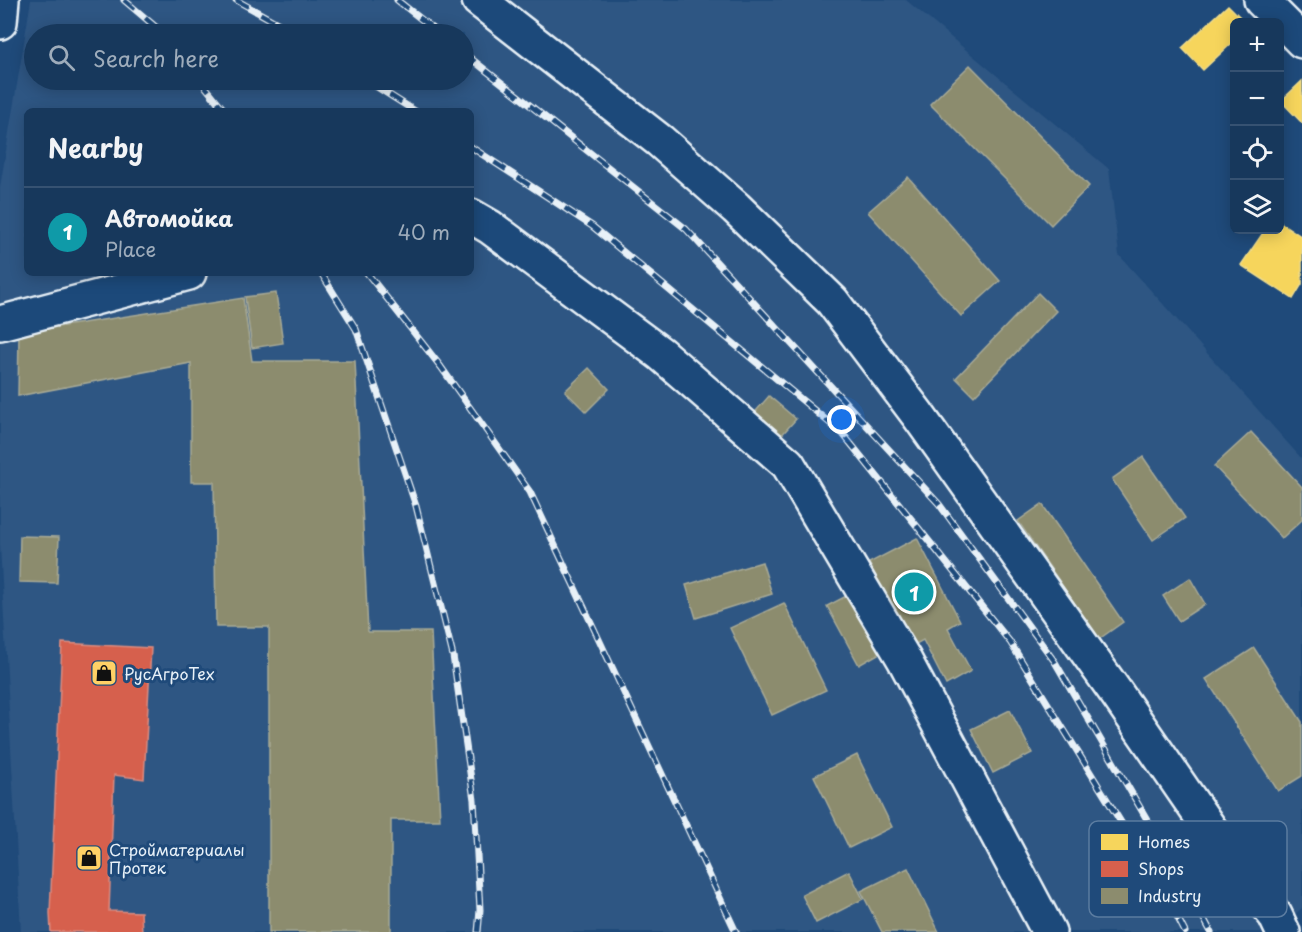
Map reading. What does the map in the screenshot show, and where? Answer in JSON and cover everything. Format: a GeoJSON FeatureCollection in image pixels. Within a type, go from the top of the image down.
{"type":"FeatureCollection","features":[{"type":"Feature","properties":{"kind":"street"},"geometry":{"type":"LineString","coordinates":[[0,22],[2,0]]}},
{"type":"Feature","properties":{"kind":"street"},"geometry":{"type":"LineString","coordinates":[[478,0],[660,141],[736,208],[832,301],[918,415],[1204,821]]}},
{"type":"Feature","properties":{"kind":"street"},"geometry":{"type":"LineString","coordinates":[[1261,0],[1302,41]]}},
{"type":"Feature","properties":{"kind":"street"},"geometry":{"type":"LineString","coordinates":[[474,218],[490,227],[661,354],[788,464],[904,659],[1049,932]]}},
{"type":"Feature","properties":{"kind":"street"},"geometry":{"type":"LineString","coordinates":[[0,323],[178,276]]}},
{"type":"Feature","properties":{"kind":"shaded area"},"geometry":{"type":"Polygon","coordinates":[[[31,0],[906,0],[1109,169],[1119,255],[1302,459],[1302,908],[1275,932],[21,932],[0,545],[0,187],[24,42],[24,90],[474,90],[474,24],[27,24],[31,0]]]}},
{"type":"Feature","properties":{"kind":"building: Homes"},"geometry":{"type":"Polygon","coordinates":[[[1228,5],[1241,18],[1230,18],[1230,45],[1203,70],[1182,48],[1228,5]]]}},
{"type":"Feature","properties":{"kind":"building: Homes"},"geometry":{"type":"Polygon","coordinates":[[[1302,81],[1302,123],[1284,104],[1284,98],[1302,81]]]}},
{"type":"Feature","properties":{"kind":"building: Homes"},"geometry":{"type":"Polygon","coordinates":[[[1284,225],[1302,237],[1302,284],[1293,299],[1241,265],[1262,234],[1284,234],[1284,225]]]}},
{"type":"Feature","properties":{"kind":"building: Shops"},"geometry":{"type":"Polygon","coordinates":[[[62,643],[151,648],[144,779],[114,775],[109,911],[141,912],[142,932],[51,932],[62,643]]]}},
{"type":"Feature","properties":{"kind":"building: Industry"},"geometry":{"type":"Polygon","coordinates":[[[970,65],[1089,186],[1051,225],[930,104],[970,65]]]}},
{"type":"Feature","properties":{"kind":"building: Industry"},"geometry":{"type":"Polygon","coordinates":[[[908,177],[1000,281],[961,316],[868,212],[908,177]]]}},
{"type":"Feature","properties":{"kind":"building: Industry"},"geometry":{"type":"Polygon","coordinates":[[[276,293],[283,343],[252,348],[245,297],[276,293]]]}},
{"type":"Feature","properties":{"kind":"building: Industry"},"geometry":{"type":"Polygon","coordinates":[[[1038,293],[1056,311],[974,396],[956,378],[1038,293]]]}},
{"type":"Feature","properties":{"kind":"building: Industry"},"geometry":{"type":"Polygon","coordinates":[[[243,298],[252,361],[355,361],[368,632],[431,632],[440,820],[391,820],[391,932],[269,932],[269,627],[216,627],[214,482],[191,482],[191,363],[18,396],[19,333],[243,298]]]}},
{"type":"Feature","properties":{"kind":"building: Industry"},"geometry":{"type":"Polygon","coordinates":[[[589,368],[609,389],[586,412],[565,391],[589,368]]]}},
{"type":"Feature","properties":{"kind":"building: Industry"},"geometry":{"type":"Polygon","coordinates":[[[769,396],[796,419],[778,439],[751,417],[769,396]]]}},
{"type":"Feature","properties":{"kind":"building: Industry"},"geometry":{"type":"Polygon","coordinates":[[[1251,432],[1302,487],[1302,520],[1282,538],[1214,466],[1251,432]]]}},
{"type":"Feature","properties":{"kind":"building: Industry"},"geometry":{"type":"Polygon","coordinates":[[[1143,457],[1185,518],[1153,540],[1112,479],[1143,457]]]}},
{"type":"Feature","properties":{"kind":"building: Industry"},"geometry":{"type":"Polygon","coordinates":[[[1042,504],[1123,622],[1099,639],[1018,521],[1042,504]]]}},
{"type":"Feature","properties":{"kind":"building: Industry"},"geometry":{"type":"Polygon","coordinates":[[[20,536],[59,537],[57,583],[19,582],[20,536]]]}},
{"type":"Feature","properties":{"kind":"building: Industry"},"geometry":{"type":"Polygon","coordinates":[[[917,538],[960,621],[948,628],[971,671],[946,685],[923,640],[912,646],[869,563],[917,538]]]}},
{"type":"Feature","properties":{"kind":"building: Industry"},"geometry":{"type":"Polygon","coordinates":[[[762,562],[772,594],[696,618],[686,585],[762,562]]]}},
{"type":"Feature","properties":{"kind":"building: Industry"},"geometry":{"type":"Polygon","coordinates":[[[1190,578],[1205,604],[1179,621],[1163,596],[1190,578]]]}},
{"type":"Feature","properties":{"kind":"building: Industry"},"geometry":{"type":"Polygon","coordinates":[[[856,591],[887,649],[859,665],[827,606],[856,591]]]}},
{"type":"Feature","properties":{"kind":"building: Industry"},"geometry":{"type":"Polygon","coordinates":[[[784,603],[826,690],[772,715],[730,628],[784,603]]]}},
{"type":"Feature","properties":{"kind":"building: Industry"},"geometry":{"type":"Polygon","coordinates":[[[1254,648],[1302,722],[1302,776],[1278,791],[1206,679],[1254,648]]]}},
{"type":"Feature","properties":{"kind":"building: Industry"},"geometry":{"type":"Polygon","coordinates":[[[1010,710],[1032,753],[993,773],[971,729],[1010,710]]]}},
{"type":"Feature","properties":{"kind":"building: Industry"},"geometry":{"type":"Polygon","coordinates":[[[857,755],[892,827],[849,848],[814,776],[857,755]]]}},
{"type":"Feature","properties":{"kind":"building: Industry"},"geometry":{"type":"Polygon","coordinates":[[[908,868],[939,932],[882,932],[861,891],[908,868]]]}},
{"type":"Feature","properties":{"kind":"building: Industry"},"geometry":{"type":"Polygon","coordinates":[[[849,871],[863,899],[816,923],[802,895],[849,871]]]}},
{"type":"Feature","properties":{"kind":"railway"},"geometry":{"type":"LineString","coordinates":[[124,0],[152,24]]}},
{"type":"Feature","properties":{"kind":"railway"},"geometry":{"type":"LineString","coordinates":[[236,0],[279,24]]}},
{"type":"Feature","properties":{"kind":"railway"},"geometry":{"type":"LineString","coordinates":[[397,0],[427,24]]}},
{"type":"Feature","properties":{"kind":"railway"},"geometry":{"type":"LineString","coordinates":[[474,61],[686,229],[939,504],[1055,662],[1148,821]]}},
{"type":"Feature","properties":{"kind":"railway"},"geometry":{"type":"LineString","coordinates":[[208,90],[223,108]]}},
{"type":"Feature","properties":{"kind":"railway"},"geometry":{"type":"LineString","coordinates":[[382,90],[410,108]]}},
{"type":"Feature","properties":{"kind":"railway"},"geometry":{"type":"LineString","coordinates":[[474,149],[592,226],[843,434],[1010,642],[1120,821]]}},
{"type":"Feature","properties":{"kind":"railway"},"geometry":{"type":"LineString","coordinates":[[323,276],[356,329],[416,506],[453,656],[474,800],[480,910],[478,932]]}},
{"type":"Feature","properties":{"kind":"railway"},"geometry":{"type":"LineString","coordinates":[[369,276],[441,367],[530,492],[736,932]]}},
{"type":"Feature","properties":{"kind":"railway"},"geometry":{"type":"LineString","coordinates":[[1177,917],[1185,932]]}},
{"type":"Feature","properties":{"kind":"railway"},"geometry":{"type":"LineString","coordinates":[[1203,917],[1211,932]]}},
{"type":"Feature","properties":{"kind":"place","name":"Автомойка"},"geometry":{"type":"Point","coordinates":[914,592]}},
{"type":"Feature","properties":{"kind":"place","name":"РусАгроТех"},"geometry":{"type":"Point","coordinates":[104,673]}},
{"type":"Feature","properties":{"kind":"place","name":"Стройматериалы Протек"},"geometry":{"type":"Point","coordinates":[89,858]}}]}
